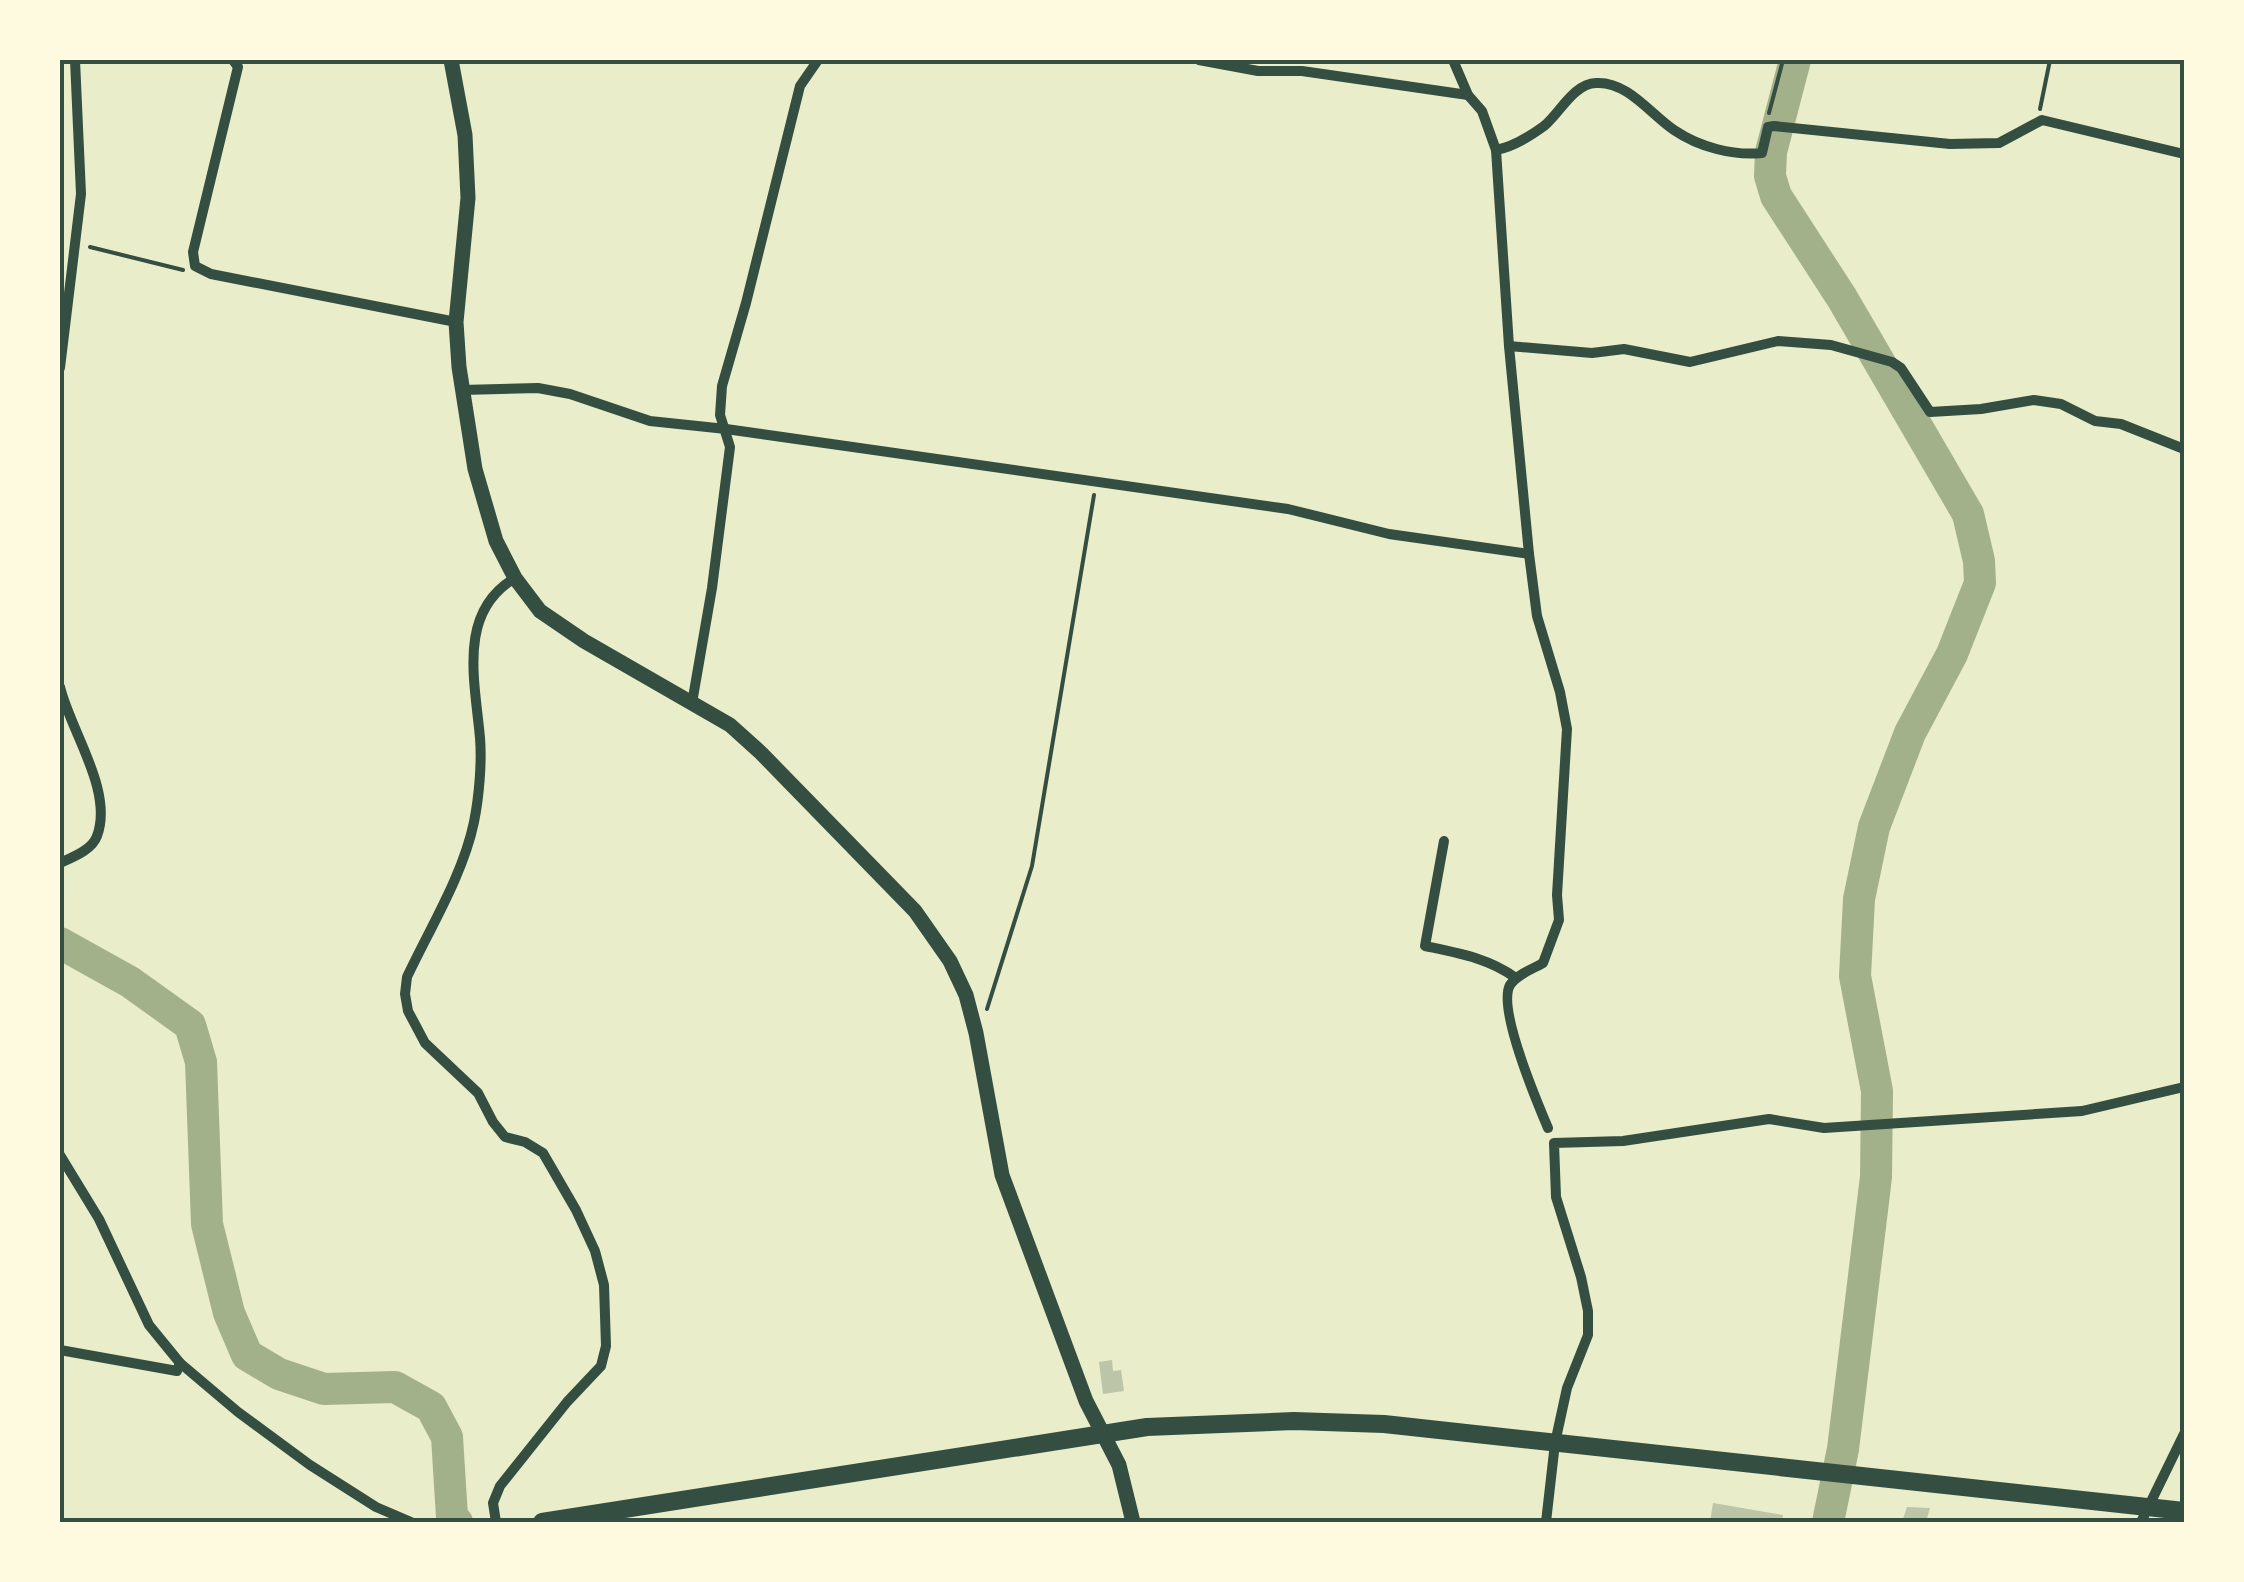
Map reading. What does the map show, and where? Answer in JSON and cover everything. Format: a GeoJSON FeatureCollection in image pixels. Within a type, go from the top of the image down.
{"type":"FeatureCollection","features":[{"type":"Feature","properties":{"kind":"main road"},"geometry":{"type":"LineString","coordinates":[[451,60],[465,135],[468,198],[456,322],[462,390],[475,469],[496,541],[515,578],[540,610],[730,725],[762,753],[915,912],[958,978],[976,1033],[1002,1175],[1086,1401],[1118,1465],[1133,1522]]}},
{"type":"Feature","properties":{"kind":"main road"},"geometry":{"type":"LineString","coordinates":[[542,1522],[1147,1427],[1294,1421],[1384,1424],[2146,1515],[2184,1511]]}},
{"type":"Feature","properties":{"kind":"street"},"geometry":{"type":"LineString","coordinates":[[60,368],[81,194],[74,60]]}},
{"type":"Feature","properties":{"kind":"street"},"geometry":{"type":"LineString","coordinates":[[233,60],[238,67],[193,252],[195,266],[211,274],[456,322]]}},
{"type":"Feature","properties":{"kind":"street"},"geometry":{"type":"LineString","coordinates":[[692,702],[730,447],[720,415],[722,386],[800,86],[818,60]]}},
{"type":"Feature","properties":{"kind":"street"},"geometry":{"type":"LineString","coordinates":[[1200,60],[1258,71],[1302,71],[1468,95]]}},
{"type":"Feature","properties":{"kind":"street"},"geometry":{"type":"LineString","coordinates":[[1453,60],[1468,95],[1482,111],[1496,150],[1529,554],[1537,616],[1567,730],[1556,896],[1559,920],[1543,963],[1516,978],[1508,988],[1506,1003],[1526,1077],[1548,1128]]}},
{"type":"Feature","properties":{"kind":"street"},"geometry":{"type":"LineString","coordinates":[[1496,150],[1510,148],[1546,124],[1576,91],[1594,82],[1614,86],[1640,100],[1672,129],[1696,142],[1745,155],[1762,153],[1771,126],[1950,144],[1999,143],[2042,120],[2184,154]]}},
{"type":"Feature","properties":{"kind":"street"},"geometry":{"type":"LineString","coordinates":[[1509,346],[1592,353],[1624,349],[1690,362],[1778,341],[1831,345],[1901,368],[1930,412],[2034,400],[2061,404],[2095,421],[2121,424],[2184,449]]}},
{"type":"Feature","properties":{"kind":"street"},"geometry":{"type":"LineString","coordinates":[[462,390],[538,388],[570,394],[650,421],[1288,509],[1389,534],[1529,554]]}},
{"type":"Feature","properties":{"kind":"street"},"geometry":{"type":"LineString","coordinates":[[496,1522],[493,1503],[500,1486],[601,1366],[606,1346],[604,1285],[576,1210],[543,1154],[525,1142],[506,1137],[478,1093],[425,1043],[408,1011],[405,994],[407,977],[465,852],[474,820],[480,742],[473,683],[474,640],[484,606],[499,588],[515,578]]}},
{"type":"Feature","properties":{"kind":"street"},"geometry":{"type":"LineString","coordinates":[[60,687],[65,708],[93,770],[100,814],[97,839],[82,853],[60,862]]}},
{"type":"Feature","properties":{"kind":"street"},"geometry":{"type":"LineString","coordinates":[[1444,841],[1425,946],[1472,955],[1516,978]]}},
{"type":"Feature","properties":{"kind":"street"},"geometry":{"type":"LineString","coordinates":[[1546,1522],[1555,1443],[1567,1388],[1588,1334],[1588,1311],[1556,1197],[1554,1143],[1623,1142],[1768,1120],[1824,1128],[2082,1111],[2184,1087]]}},
{"type":"Feature","properties":{"kind":"street"},"geometry":{"type":"LineString","coordinates":[[60,1155],[99,1219],[149,1326],[180,1363],[310,1465],[376,1508],[411,1522]]}},
{"type":"Feature","properties":{"kind":"street"},"geometry":{"type":"LineString","coordinates":[[60,1350],[177,1371],[180,1363]]}},
{"type":"Feature","properties":{"kind":"street"},"geometry":{"type":"LineString","coordinates":[[2146,1515],[2184,1434]]}},
{"type":"Feature","properties":{"kind":"path"},"geometry":{"type":"LineString","coordinates":[[1771,126],[1784,60]]}},
{"type":"Feature","properties":{"kind":"path"},"geometry":{"type":"LineString","coordinates":[[2042,120],[2040,104],[2050,60]]}},
{"type":"Feature","properties":{"kind":"path"},"geometry":{"type":"LineString","coordinates":[[76,243],[185,270],[195,266]]}},
{"type":"Feature","properties":{"kind":"path"},"geometry":{"type":"LineString","coordinates":[[976,1033],[1032,866],[1096,480]]}},
{"type":"Feature","properties":{"kind":"building"},"geometry":{"type":"Polygon","coordinates":[[[1112,1360],[1113,1371],[1121,1370],[1124,1391],[1103,1394],[1099,1362],[1112,1360]]]}},
{"type":"Feature","properties":{"kind":"building"},"geometry":{"type":"Polygon","coordinates":[[[1713,1503],[1783,1515],[1782,1522],[1710,1522],[1713,1503]]]}},
{"type":"Feature","properties":{"kind":"building"},"geometry":{"type":"Polygon","coordinates":[[[1907,1507],[1930,1508],[1926,1522],[1902,1522],[1907,1507]]]}},
{"type":"Feature","properties":{"kind":"waterway"},"geometry":{"type":"LineString","coordinates":[[1795,60],[1771,152],[1770,176],[1776,196],[1842,298],[1968,514],[1980,583],[1952,654],[1910,733],[1874,827],[1859,899],[1855,976],[1877,1091],[1876,1177],[1843,1449],[1828,1522]]}},
{"type":"Feature","properties":{"kind":"waterway"},"geometry":{"type":"LineString","coordinates":[[60,943],[130,982],[190,1025],[201,1062],[207,1224],[229,1313],[247,1355],[279,1374],[324,1389],[395,1387],[431,1407],[447,1437],[452,1517],[457,1522]]}}]}
